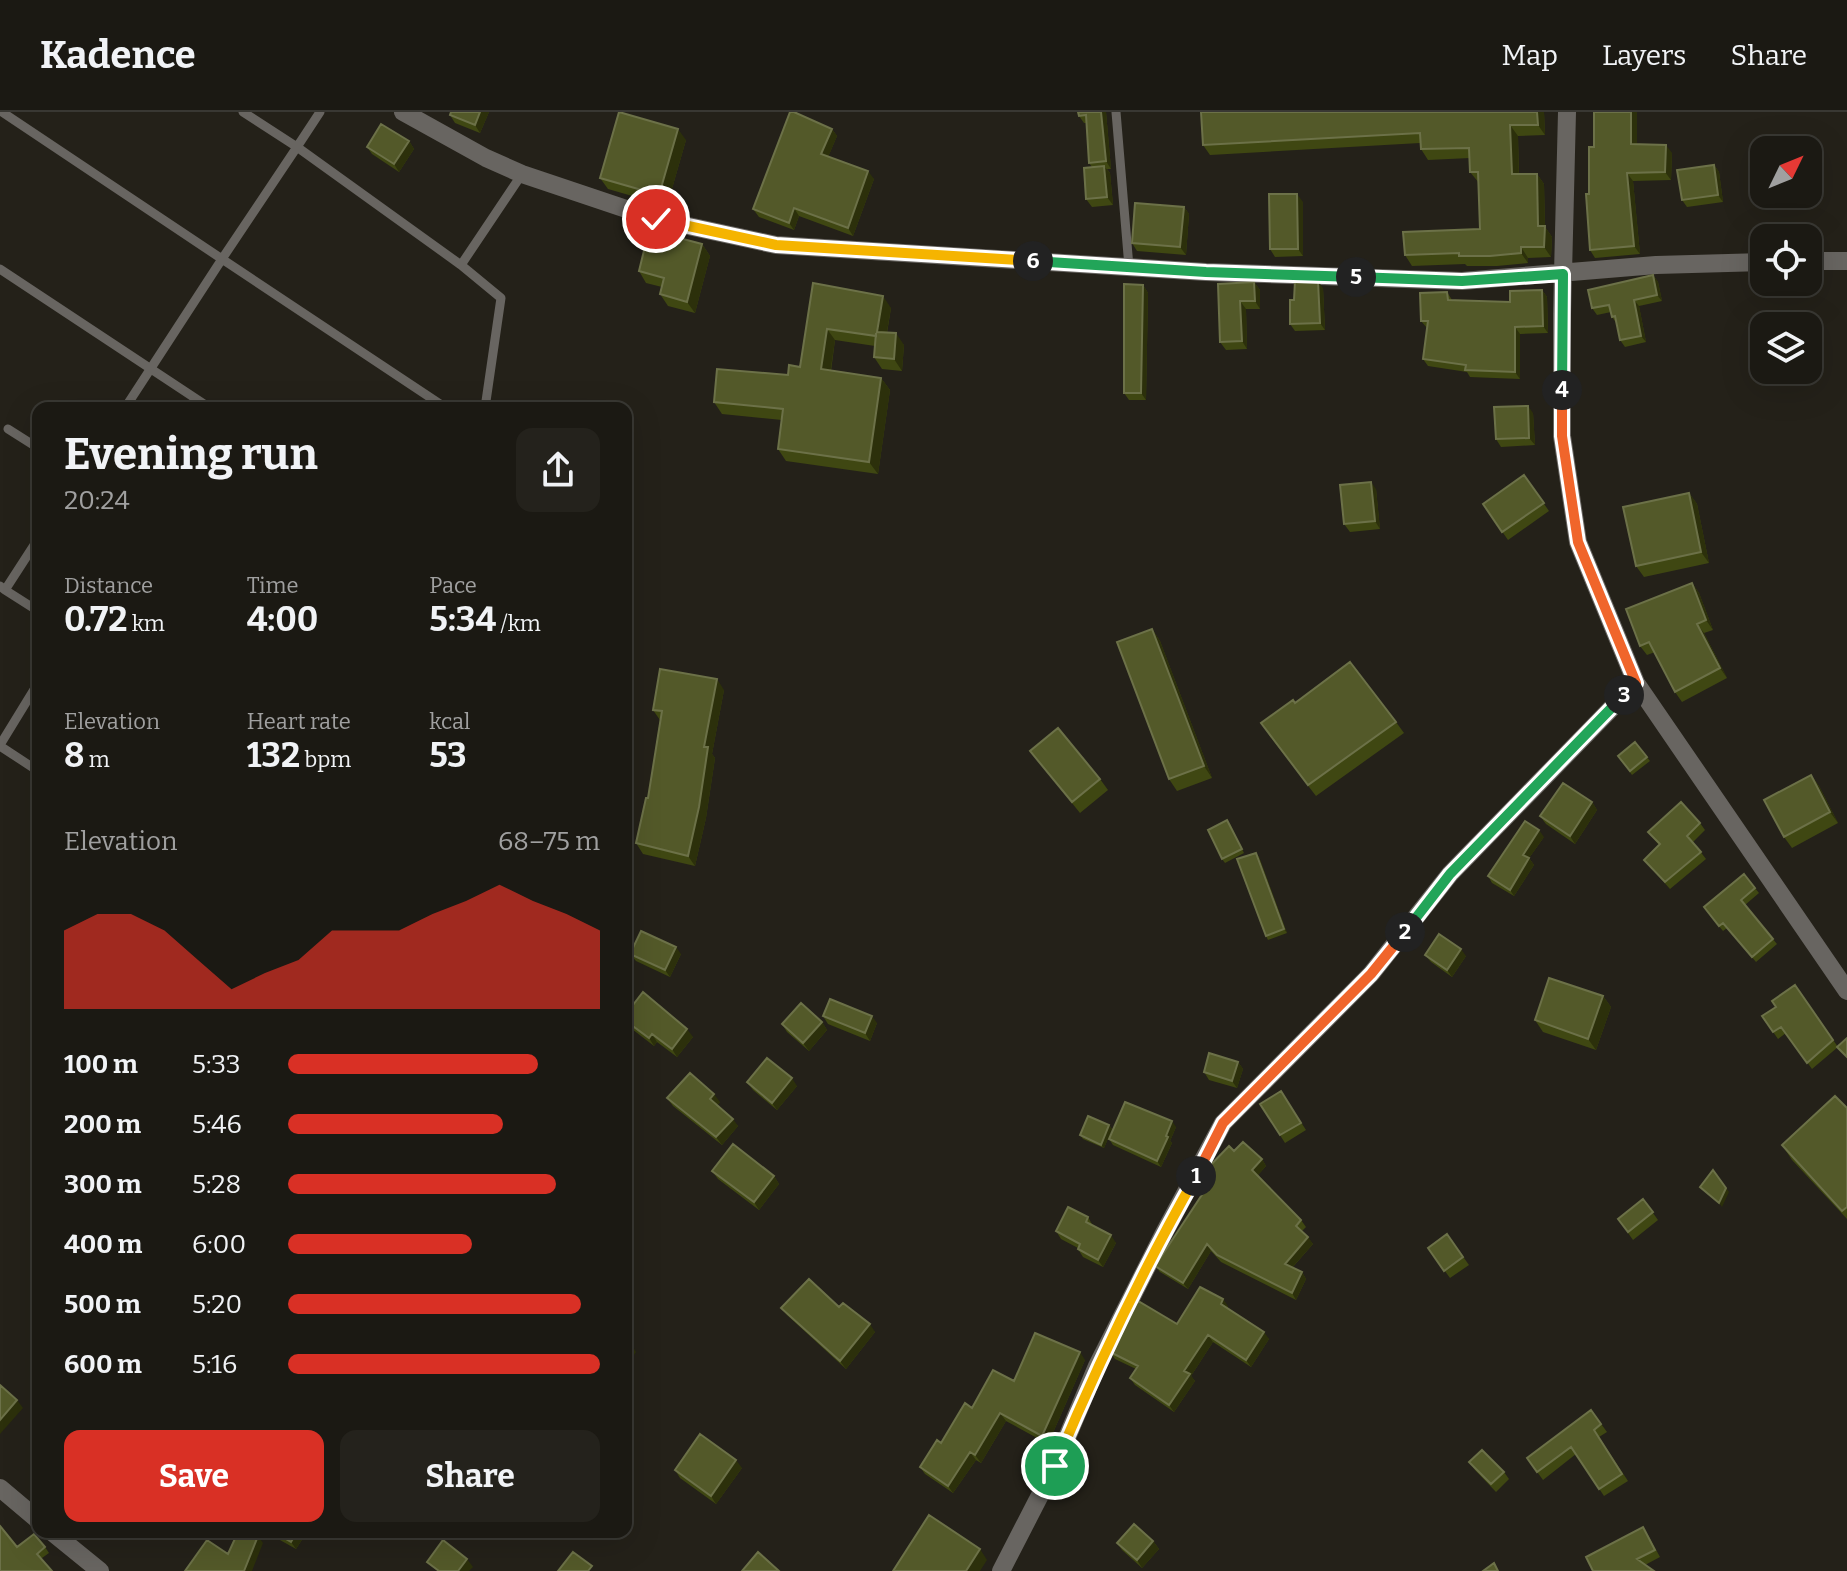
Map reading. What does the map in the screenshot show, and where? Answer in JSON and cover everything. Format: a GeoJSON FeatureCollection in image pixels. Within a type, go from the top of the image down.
{"type":"FeatureCollection","features":[{"type":"Feature","properties":{"kind":"street"},"geometry":{"type":"LineString","coordinates":[[403,112],[486,158],[522,174],[656,219],[776,245],[1129,267],[1462,281],[1656,265],[1750,262]]}},
{"type":"Feature","properties":{"kind":"street"},"geometry":{"type":"LineString","coordinates":[[1567,112],[1562,436],[1578,542],[1636,683],[1847,991]]}},
{"type":"Feature","properties":{"kind":"street"},"geometry":{"type":"LineString","coordinates":[[1822,261],[1847,261]]}},
{"type":"Feature","properties":{"kind":"street"},"geometry":{"type":"LineString","coordinates":[[1001,1571],[1055,1466],[1097,1366],[1223,1123],[1371,974],[1450,874],[1636,683]]}},
{"type":"Feature","properties":{"kind":"street"},"geometry":{"type":"LineString","coordinates":[[0,1488],[32,1515]]}},
{"type":"Feature","properties":{"kind":"street"},"geometry":{"type":"LineString","coordinates":[[59,1538],[100,1571]]}},
{"type":"Feature","properties":{"kind":"lane"},"geometry":{"type":"LineString","coordinates":[[2,112],[437,402]]}},
{"type":"Feature","properties":{"kind":"lane"},"geometry":{"type":"LineString","coordinates":[[243,112],[461,265],[501,298],[486,402]]}},
{"type":"Feature","properties":{"kind":"lane"},"geometry":{"type":"LineString","coordinates":[[129,402],[320,112]]}},
{"type":"Feature","properties":{"kind":"lane"},"geometry":{"type":"LineString","coordinates":[[1116,112],[1129,267]]}},
{"type":"Feature","properties":{"kind":"lane"},"geometry":{"type":"LineString","coordinates":[[461,265],[522,174]]}},
{"type":"Feature","properties":{"kind":"lane"},"geometry":{"type":"LineString","coordinates":[[0,269],[201,402]]}},
{"type":"Feature","properties":{"kind":"lane"},"geometry":{"type":"LineString","coordinates":[[8,429],[32,444]]}},
{"type":"Feature","properties":{"kind":"lane"},"geometry":{"type":"LineString","coordinates":[[32,547],[2,588],[32,607]]}},
{"type":"Feature","properties":{"kind":"lane"},"geometry":{"type":"LineString","coordinates":[[32,693],[0,746],[32,767]]}},
{"type":"Feature","properties":{"kind":"building"},"geometry":{"type":"Polygon","coordinates":[[[451,112],[480,112],[475,125],[450,115],[451,112]]]}},
{"type":"Feature","properties":{"kind":"building"},"geometry":{"type":"Polygon","coordinates":[[[619,112],[678,129],[659,195],[600,178],[619,112]]]}},
{"type":"Feature","properties":{"kind":"building"},"geometry":{"type":"Polygon","coordinates":[[[790,112],[832,129],[821,154],[868,171],[848,228],[794,208],[789,223],[753,209],[790,112]]]}},
{"type":"Feature","properties":{"kind":"building"},"geometry":{"type":"Polygon","coordinates":[[[1078,112],[1101,112],[1106,161],[1089,163],[1086,115],[1079,116],[1078,112]]]}},
{"type":"Feature","properties":{"kind":"building"},"geometry":{"type":"Polygon","coordinates":[[[1201,112],[1537,112],[1538,125],[1510,125],[1512,174],[1537,174],[1538,226],[1545,226],[1544,247],[1521,247],[1521,253],[1490,256],[1459,256],[1459,253],[1405,255],[1403,232],[1480,229],[1478,172],[1470,172],[1469,148],[1421,149],[1420,133],[1203,145],[1201,112]]]}},
{"type":"Feature","properties":{"kind":"building"},"geometry":{"type":"Polygon","coordinates":[[[1594,112],[1631,112],[1631,144],[1666,145],[1665,172],[1627,173],[1634,246],[1590,250],[1586,194],[1589,194],[1589,147],[1594,147],[1594,112]]]}},
{"type":"Feature","properties":{"kind":"building"},"geometry":{"type":"Polygon","coordinates":[[[381,124],[409,141],[394,164],[367,147],[381,124]]]}},
{"type":"Feature","properties":{"kind":"building"},"geometry":{"type":"Polygon","coordinates":[[[1714,165],[1718,195],[1682,200],[1677,170],[1714,165]]]}},
{"type":"Feature","properties":{"kind":"building"},"geometry":{"type":"Polygon","coordinates":[[[1104,166],[1107,197],[1086,199],[1084,168],[1104,166]]]}},
{"type":"Feature","properties":{"kind":"building"},"geometry":{"type":"Polygon","coordinates":[[[1269,194],[1297,194],[1298,249],[1270,249],[1269,194]]]}},
{"type":"Feature","properties":{"kind":"building"},"geometry":{"type":"Polygon","coordinates":[[[1135,203],[1184,207],[1180,247],[1132,243],[1135,203]]]}},
{"type":"Feature","properties":{"kind":"building"},"geometry":{"type":"Polygon","coordinates":[[[649,230],[702,244],[687,302],[660,294],[664,278],[639,271],[649,230]]]}},
{"type":"Feature","properties":{"kind":"building"},"geometry":{"type":"Polygon","coordinates":[[[1653,275],[1657,295],[1634,300],[1641,336],[1620,340],[1615,316],[1612,317],[1609,305],[1592,308],[1588,290],[1653,275]]]}},
{"type":"Feature","properties":{"kind":"building"},"geometry":{"type":"Polygon","coordinates":[[[1295,281],[1318,281],[1320,323],[1290,324],[1290,300],[1294,300],[1295,281]]]}},
{"type":"Feature","properties":{"kind":"building"},"geometry":{"type":"Polygon","coordinates":[[[1254,282],[1255,301],[1240,301],[1242,341],[1220,342],[1218,284],[1254,282]]]}},
{"type":"Feature","properties":{"kind":"building"},"geometry":{"type":"Polygon","coordinates":[[[813,283],[883,296],[877,332],[896,333],[894,359],[874,357],[876,336],[827,329],[821,369],[881,378],[869,462],[778,449],[783,409],[714,402],[717,369],[788,375],[789,365],[800,367],[813,283]]]}},
{"type":"Feature","properties":{"kind":"building"},"geometry":{"type":"Polygon","coordinates":[[[1124,284],[1143,285],[1141,393],[1124,393],[1124,284]]]}},
{"type":"Feature","properties":{"kind":"building"},"geometry":{"type":"Polygon","coordinates":[[[1542,290],[1543,326],[1515,327],[1515,372],[1465,370],[1466,365],[1423,359],[1428,321],[1421,321],[1420,293],[1447,292],[1448,300],[1510,302],[1510,291],[1542,290]]]}},
{"type":"Feature","properties":{"kind":"building"},"geometry":{"type":"Polygon","coordinates":[[[1528,406],[1529,438],[1496,439],[1494,407],[1528,406]]]}},
{"type":"Feature","properties":{"kind":"building"},"geometry":{"type":"Polygon","coordinates":[[[1524,475],[1544,503],[1502,532],[1483,504],[1524,475]]]}},
{"type":"Feature","properties":{"kind":"building"},"geometry":{"type":"Polygon","coordinates":[[[1371,482],[1375,521],[1344,524],[1340,485],[1371,482]]]}},
{"type":"Feature","properties":{"kind":"building"},"geometry":{"type":"Polygon","coordinates":[[[1689,493],[1701,552],[1636,566],[1623,507],[1689,493]]]}},
{"type":"Feature","properties":{"kind":"building"},"geometry":{"type":"Polygon","coordinates":[[[1692,583],[1706,620],[1697,624],[1720,668],[1675,692],[1649,642],[1640,646],[1626,609],[1692,583]]]}},
{"type":"Feature","properties":{"kind":"building"},"geometry":{"type":"Polygon","coordinates":[[[1152,629],[1204,766],[1169,779],[1117,642],[1152,629]]]}},
{"type":"Feature","properties":{"kind":"building"},"geometry":{"type":"Polygon","coordinates":[[[1350,662],[1396,722],[1308,785],[1261,723],[1293,700],[1295,703],[1350,662]]]}},
{"type":"Feature","properties":{"kind":"building"},"geometry":{"type":"Polygon","coordinates":[[[660,669],[717,679],[704,747],[708,747],[699,807],[688,856],[636,843],[648,798],[662,711],[653,710],[660,669]]]}},
{"type":"Feature","properties":{"kind":"building"},"geometry":{"type":"Polygon","coordinates":[[[1058,728],[1100,779],[1072,802],[1030,751],[1058,728]]]}},
{"type":"Feature","properties":{"kind":"building"},"geometry":{"type":"Polygon","coordinates":[[[1635,742],[1647,757],[1630,771],[1618,756],[1635,742]]]}},
{"type":"Feature","properties":{"kind":"building"},"geometry":{"type":"Polygon","coordinates":[[[1811,775],[1830,812],[1784,837],[1764,800],[1811,775]]]}},
{"type":"Feature","properties":{"kind":"building"},"geometry":{"type":"Polygon","coordinates":[[[1563,783],[1592,802],[1570,836],[1540,816],[1563,783]]]}},
{"type":"Feature","properties":{"kind":"building"},"geometry":{"type":"Polygon","coordinates":[[[1681,802],[1700,823],[1687,836],[1701,852],[1665,882],[1644,860],[1660,844],[1648,832],[1681,802]]]}},
{"type":"Feature","properties":{"kind":"building"},"geometry":{"type":"Polygon","coordinates":[[[1227,820],[1242,849],[1222,859],[1208,830],[1227,820]]]}},
{"type":"Feature","properties":{"kind":"building"},"geometry":{"type":"Polygon","coordinates":[[[1525,821],[1539,830],[1523,855],[1529,858],[1510,890],[1488,876],[1525,821]]]}},
{"type":"Feature","properties":{"kind":"building"},"geometry":{"type":"Polygon","coordinates":[[[1256,853],[1284,929],[1266,936],[1237,859],[1256,853]]]}},
{"type":"Feature","properties":{"kind":"building"},"geometry":{"type":"Polygon","coordinates":[[[1744,874],[1755,888],[1741,900],[1773,939],[1752,957],[1723,923],[1719,926],[1704,907],[1744,874]]]}},
{"type":"Feature","properties":{"kind":"building"},"geometry":{"type":"Polygon","coordinates":[[[641,931],[676,947],[665,970],[632,955],[641,931]]]}},
{"type":"Feature","properties":{"kind":"building"},"geometry":{"type":"Polygon","coordinates":[[[1439,934],[1461,949],[1447,970],[1425,955],[1439,934]]]}},
{"type":"Feature","properties":{"kind":"building"},"geometry":{"type":"Polygon","coordinates":[[[1549,978],[1603,996],[1588,1039],[1535,1020],[1549,978]]]}},
{"type":"Feature","properties":{"kind":"building"},"geometry":{"type":"Polygon","coordinates":[[[1795,985],[1833,1040],[1807,1063],[1781,1027],[1773,1032],[1762,1016],[1776,1007],[1772,1001],[1795,985]]]}},
{"type":"Feature","properties":{"kind":"building"},"geometry":{"type":"Polygon","coordinates":[[[643,992],[687,1029],[672,1049],[652,1034],[649,1038],[632,1025],[632,1006],[643,992]]]}},
{"type":"Feature","properties":{"kind":"building"},"geometry":{"type":"Polygon","coordinates":[[[830,999],[872,1016],[865,1033],[823,1016],[830,999]]]}},
{"type":"Feature","properties":{"kind":"building"},"geometry":{"type":"Polygon","coordinates":[[[801,1003],[822,1022],[803,1043],[782,1024],[801,1003]]]}},
{"type":"Feature","properties":{"kind":"building"},"geometry":{"type":"Polygon","coordinates":[[[1847,1038],[1847,1057],[1837,1047],[1847,1038]]]}},
{"type":"Feature","properties":{"kind":"building"},"geometry":{"type":"Polygon","coordinates":[[[1209,1053],[1238,1062],[1232,1081],[1204,1072],[1209,1053]]]}},
{"type":"Feature","properties":{"kind":"building"},"geometry":{"type":"Polygon","coordinates":[[[767,1058],[792,1078],[772,1103],[747,1082],[767,1058]]]}},
{"type":"Feature","properties":{"kind":"building"},"geometry":{"type":"Polygon","coordinates":[[[690,1073],[714,1094],[710,1099],[733,1119],[716,1137],[667,1098],[690,1073]]]}},
{"type":"Feature","properties":{"kind":"building"},"geometry":{"type":"Polygon","coordinates":[[[1281,1091],[1301,1123],[1280,1135],[1260,1104],[1281,1091]]]}},
{"type":"Feature","properties":{"kind":"building"},"geometry":{"type":"Polygon","coordinates":[[[1835,1096],[1847,1108],[1847,1207],[1842,1211],[1782,1145],[1835,1096]]]}},
{"type":"Feature","properties":{"kind":"building"},"geometry":{"type":"Polygon","coordinates":[[[1125,1102],[1172,1121],[1157,1161],[1109,1139],[1125,1102]]]}},
{"type":"Feature","properties":{"kind":"building"},"geometry":{"type":"Polygon","coordinates":[[[1088,1116],[1109,1125],[1101,1145],[1080,1135],[1088,1116]]]}},
{"type":"Feature","properties":{"kind":"building"},"geometry":{"type":"Polygon","coordinates":[[[1243,1142],[1262,1159],[1252,1170],[1301,1220],[1296,1226],[1308,1237],[1285,1264],[1302,1272],[1292,1293],[1217,1255],[1207,1244],[1183,1283],[1155,1266],[1209,1184],[1201,1175],[1229,1146],[1234,1151],[1243,1142]]]}},
{"type":"Feature","properties":{"kind":"building"},"geometry":{"type":"Polygon","coordinates":[[[733,1144],[774,1176],[754,1202],[712,1171],[733,1144]]]}},
{"type":"Feature","properties":{"kind":"building"},"geometry":{"type":"Polygon","coordinates":[[[1713,1170],[1726,1188],[1719,1203],[1700,1187],[1713,1170]]]}},
{"type":"Feature","properties":{"kind":"building"},"geometry":{"type":"Polygon","coordinates":[[[1643,1199],[1653,1212],[1628,1232],[1618,1219],[1643,1199]]]}},
{"type":"Feature","properties":{"kind":"building"},"geometry":{"type":"Polygon","coordinates":[[[1068,1207],[1088,1217],[1086,1222],[1111,1235],[1098,1260],[1078,1249],[1080,1244],[1056,1231],[1068,1207]]]}},
{"type":"Feature","properties":{"kind":"building"},"geometry":{"type":"Polygon","coordinates":[[[1447,1234],[1463,1257],[1444,1271],[1428,1248],[1447,1234]]]}},
{"type":"Feature","properties":{"kind":"building"},"geometry":{"type":"Polygon","coordinates":[[[809,1279],[839,1307],[843,1303],[870,1324],[840,1361],[781,1308],[809,1279]]]}},
{"type":"Feature","properties":{"kind":"building"},"geometry":{"type":"Polygon","coordinates":[[[1200,1287],[1223,1299],[1221,1304],[1264,1332],[1246,1360],[1208,1335],[1184,1371],[1190,1374],[1169,1405],[1130,1378],[1138,1366],[1110,1352],[1138,1301],[1177,1324],[1200,1287]]]}},
{"type":"Feature","properties":{"kind":"building"},"geometry":{"type":"Polygon","coordinates":[[[1035,1333],[1080,1352],[1042,1436],[1000,1413],[975,1455],[970,1452],[948,1486],[920,1467],[937,1440],[941,1443],[965,1403],[972,1408],[993,1370],[1014,1381],[1035,1333]]]}},
{"type":"Feature","properties":{"kind":"building"},"geometry":{"type":"Polygon","coordinates":[[[0,1385],[17,1400],[0,1420],[0,1385]]]}},
{"type":"Feature","properties":{"kind":"building"},"geometry":{"type":"Polygon","coordinates":[[[1591,1410],[1601,1424],[1594,1430],[1622,1474],[1599,1489],[1571,1447],[1537,1472],[1527,1458],[1591,1410]]]}},
{"type":"Feature","properties":{"kind":"building"},"geometry":{"type":"Polygon","coordinates":[[[700,1434],[736,1460],[711,1496],[675,1470],[700,1434]]]}},
{"type":"Feature","properties":{"kind":"building"},"geometry":{"type":"Polygon","coordinates":[[[1482,1450],[1504,1472],[1491,1484],[1469,1462],[1482,1450]]]}},
{"type":"Feature","properties":{"kind":"building"},"geometry":{"type":"Polygon","coordinates":[[[929,1515],[980,1549],[966,1571],[893,1571],[929,1515]]]}},
{"type":"Feature","properties":{"kind":"building"},"geometry":{"type":"Polygon","coordinates":[[[1134,1524],[1153,1541],[1137,1560],[1117,1543],[1134,1524]]]}},
{"type":"Feature","properties":{"kind":"building"},"geometry":{"type":"Polygon","coordinates":[[[0,1526],[17,1547],[32,1536],[37,1538],[45,1547],[37,1554],[52,1571],[0,1571],[0,1526]]]}},
{"type":"Feature","properties":{"kind":"building"},"geometry":{"type":"Polygon","coordinates":[[[1643,1527],[1655,1550],[1637,1559],[1654,1571],[1593,1571],[1586,1557],[1643,1527]]]}},
{"type":"Feature","properties":{"kind":"building"},"geometry":{"type":"Polygon","coordinates":[[[235,1538],[257,1538],[244,1571],[185,1571],[207,1540],[228,1554],[235,1538]]]}},
{"type":"Feature","properties":{"kind":"building"},"geometry":{"type":"Polygon","coordinates":[[[443,1540],[467,1559],[458,1571],[439,1571],[427,1562],[443,1540]]]}},
{"type":"Feature","properties":{"kind":"building"},"geometry":{"type":"Polygon","coordinates":[[[573,1552],[592,1566],[588,1571],[558,1571],[573,1552]]]}},
{"type":"Feature","properties":{"kind":"building"},"geometry":{"type":"Polygon","coordinates":[[[758,1552],[779,1571],[742,1571],[758,1552]]]}},
{"type":"Feature","properties":{"kind":"building"},"geometry":{"type":"Polygon","coordinates":[[[1494,1563],[1498,1571],[1483,1571],[1494,1563]]]}},
{"type":"Feature","properties":{"kind":"route"},"geometry":{"type":"LineString","coordinates":[[656,219],[776,245],[1206,272],[1462,281],[1563,274],[1562,436],[1578,542],[1636,683],[1450,874],[1371,974],[1223,1123],[1097,1366],[1055,1466]]}}]}
